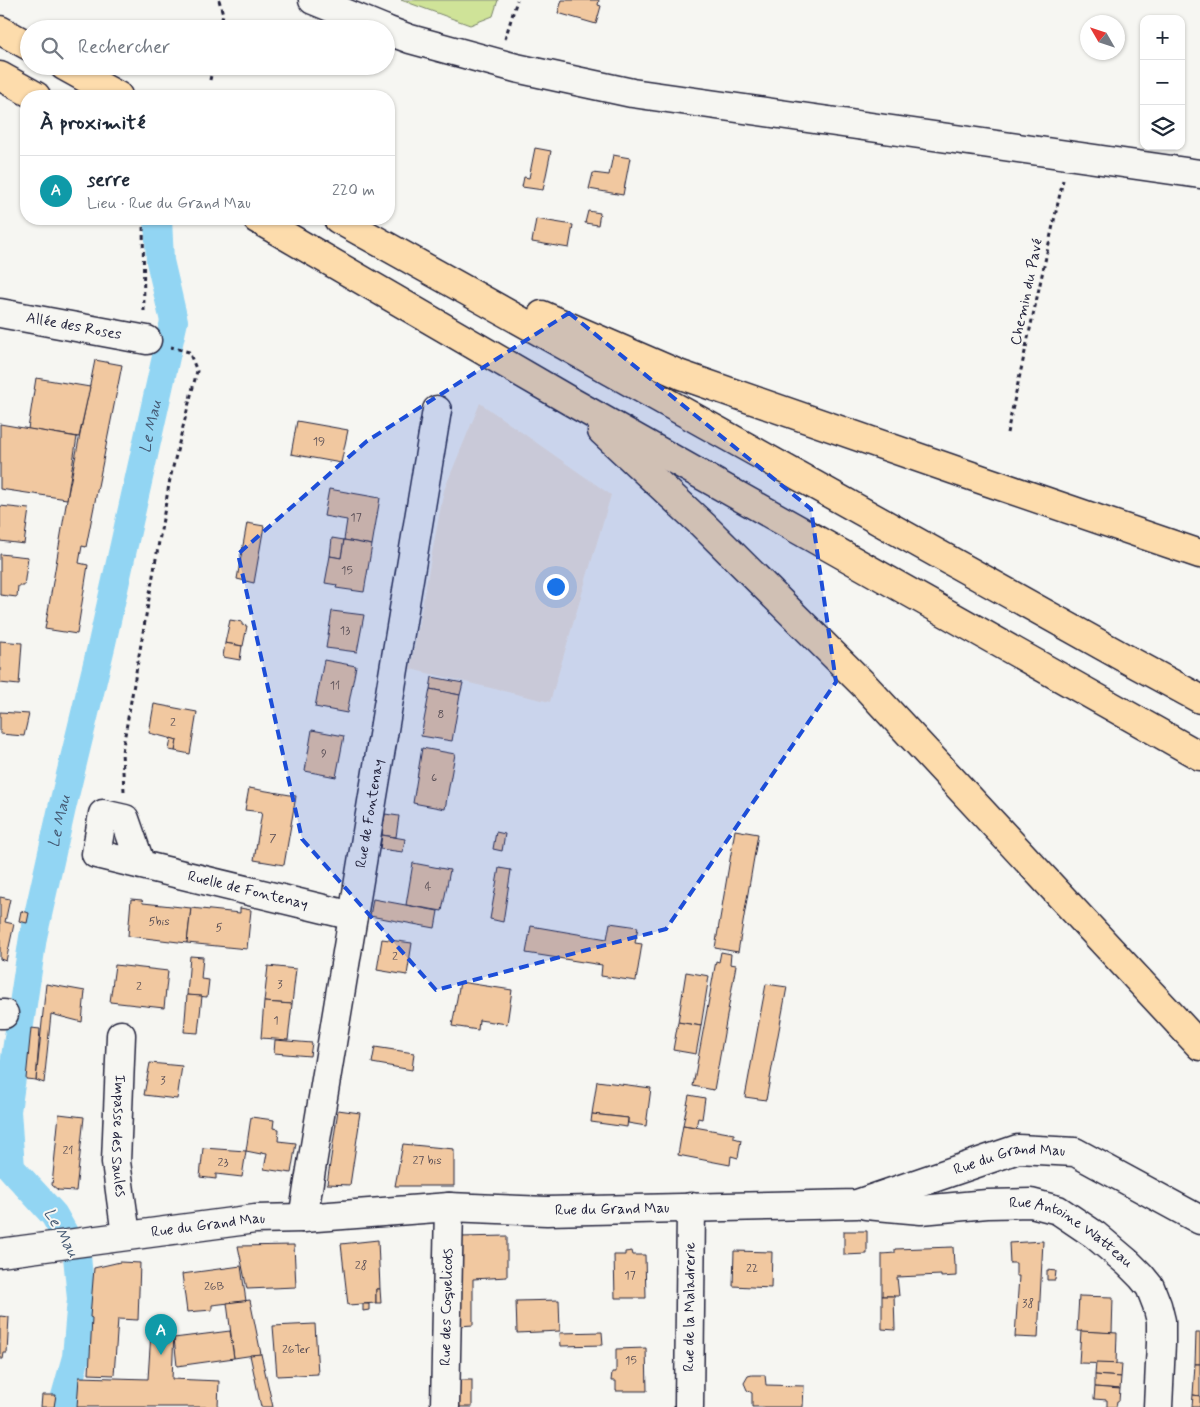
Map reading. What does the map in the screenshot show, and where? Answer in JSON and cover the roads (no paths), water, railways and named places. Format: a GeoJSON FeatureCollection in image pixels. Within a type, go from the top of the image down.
{"type":"FeatureCollection","features":[{"type":"Feature","properties":{"kind":"main road"},"geometry":{"type":"LineString","coordinates":[[0,30],[20,41]]}},
{"type":"Feature","properties":{"kind":"main road"},"geometry":{"type":"LineString","coordinates":[[80,75],[107,90]]}},
{"type":"Feature","properties":{"kind":"main road"},"geometry":{"type":"LineString","coordinates":[[0,76],[25,90]]}},
{"type":"Feature","properties":{"kind":"main road"},"geometry":{"type":"LineString","coordinates":[[267,225],[570,401],[1200,756]]}},
{"type":"Feature","properties":{"kind":"main road"},"geometry":{"type":"LineString","coordinates":[[349,225],[1200,699]]}},
{"type":"Feature","properties":{"kind":"main road"},"geometry":{"type":"LineString","coordinates":[[409,259],[681,375],[986,482],[1200,554]]}},
{"type":"Feature","properties":{"kind":"main road"},"geometry":{"type":"LineString","coordinates":[[570,401],[703,525],[865,686],[1200,1046]]}},
{"type":"Feature","properties":{"kind":"street"},"geometry":{"type":"LineString","coordinates":[[313,0],[363,20]]}},
{"type":"Feature","properties":{"kind":"street"},"geometry":{"type":"LineString","coordinates":[[395,33],[410,40],[498,63],[632,93],[1200,174]]}},
{"type":"Feature","properties":{"kind":"street","name":"Allée des Roses"},"geometry":{"type":"LineString","coordinates":[[0,312],[147,340]]}},
{"type":"Feature","properties":{"kind":"street","name":"Rue de Fontenay"},"geometry":{"type":"LineString","coordinates":[[303,1218],[437,410]]}},
{"type":"Feature","properties":{"kind":"street","name":"Ruelle de Fontenay"},"geometry":{"type":"LineString","coordinates":[[141,865],[125,819],[103,814],[96,854],[141,865],[353,916]]}},
{"type":"Feature","properties":{"kind":"street","name":"Impasse des Saules"},"geometry":{"type":"LineString","coordinates":[[121,1035],[116,1162],[126,1235]]}},
{"type":"Feature","properties":{"kind":"street","name":"Rue du Grand Mau"},"geometry":{"type":"LineString","coordinates":[[0,1253],[255,1219],[303,1218],[449,1207],[547,1211],[691,1206],[857,1204],[1018,1149],[1075,1152],[1200,1220]]}},
{"type":"Feature","properties":{"kind":"street","name":"Rue Antoine Watteau"},"geometry":{"type":"LineString","coordinates":[[857,1204],[921,1210],[986,1204],[1026,1203],[1058,1210],[1095,1235],[1128,1262],[1150,1287],[1161,1321],[1158,1407]]}},
{"type":"Feature","properties":{"kind":"street","name":"Rue de la Maladrerie"},"geometry":{"type":"LineString","coordinates":[[689,1407],[691,1206]]}},
{"type":"Feature","properties":{"kind":"street","name":"Rue des Coquelicots"},"geometry":{"type":"LineString","coordinates":[[445,1407],[449,1207]]}},
{"type":"Feature","properties":{"kind":"waterway","name":"Le Mau"},"geometry":{"type":"LineString","coordinates":[[62,1407],[76,1357],[81,1299],[77,1256],[54,1215],[11,1168],[7,1111],[33,937],[102,643],[174,321],[160,261],[158,225]]}},
{"type":"Feature","properties":{"kind":"place","name":"serre"},"geometry":{"type":"Point","coordinates":[161,1355]}}]}
